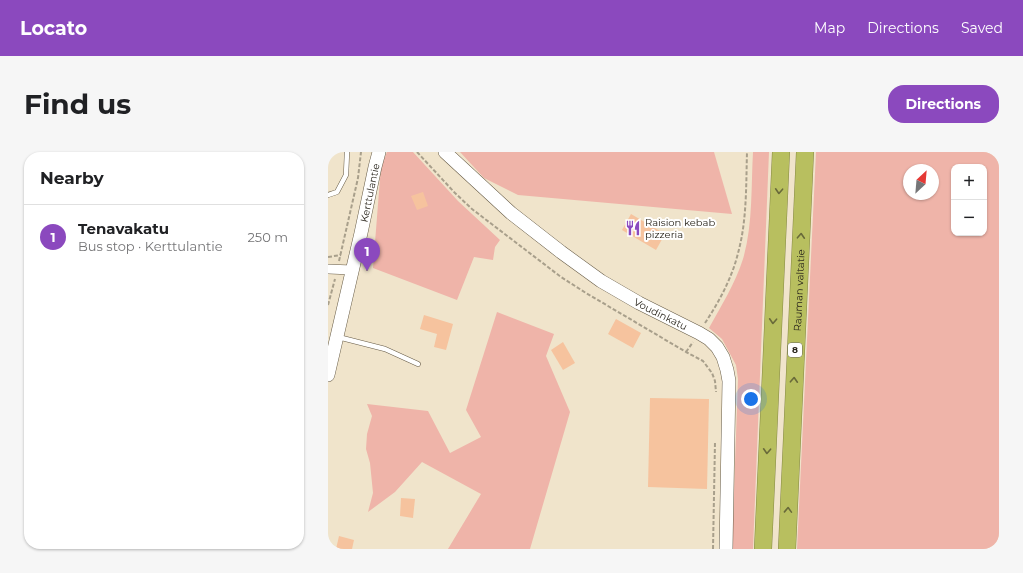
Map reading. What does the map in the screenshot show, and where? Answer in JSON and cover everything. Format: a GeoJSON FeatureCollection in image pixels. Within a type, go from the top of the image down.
{"type":"FeatureCollection","features":[{"type":"Feature","properties":{"kind":"highway"},"geometry":{"type":"LineString","coordinates":[[763,549],[781,152]]}},
{"type":"Feature","properties":{"kind":"highway","name":"Rauman valtatie"},"geometry":{"type":"LineString","coordinates":[[787,549],[805,152]]}},
{"type":"Feature","properties":{"kind":"main road","name":"Kerttulantie"},"geometry":{"type":"LineString","coordinates":[[328,375],[379,152]]}},
{"type":"Feature","properties":{"kind":"main road","name":"Voudinkatu"},"geometry":{"type":"LineString","coordinates":[[445,152],[511,213],[561,252],[601,280],[639,303],[699,333],[717,347],[723,357],[729,381],[726,549]]}},
{"type":"Feature","properties":{"kind":"street"},"geometry":{"type":"LineString","coordinates":[[328,269],[352,270]]}},
{"type":"Feature","properties":{"kind":"lane"},"geometry":{"type":"LineString","coordinates":[[328,196],[337,192],[346,175],[347,152]]}},
{"type":"Feature","properties":{"kind":"lane"},"geometry":{"type":"LineString","coordinates":[[337,336],[385,349],[418,364]]}},
{"type":"Feature","properties":{"kind":"path"},"geometry":{"type":"LineString","coordinates":[[328,305],[338,269],[358,178],[361,152]]}},
{"type":"Feature","properties":{"kind":"path"},"geometry":{"type":"LineString","coordinates":[[417,152],[455,194],[472,209],[561,277],[686,352],[704,361],[710,368],[715,381],[716,396]]}},
{"type":"Feature","properties":{"kind":"path"},"geometry":{"type":"LineString","coordinates":[[686,352],[710,315],[729,280],[738,254],[745,200],[747,152]]}},
{"type":"Feature","properties":{"kind":"path"},"geometry":{"type":"LineString","coordinates":[[328,257],[341,255]]}},
{"type":"Feature","properties":{"kind":"path"},"geometry":{"type":"LineString","coordinates":[[713,549],[715,438]]}},
{"type":"Feature","properties":{"kind":"shaded area"},"geometry":{"type":"Polygon","coordinates":[[[387,152],[413,152],[458,201],[500,240],[495,247],[493,260],[474,257],[457,300],[373,268],[381,166],[387,152]]]}},
{"type":"Feature","properties":{"kind":"shaded area"},"geometry":{"type":"Polygon","coordinates":[[[460,152],[714,152],[732,214],[518,195],[484,178],[460,152]]]}},
{"type":"Feature","properties":{"kind":"shaded area"},"geometry":{"type":"Polygon","coordinates":[[[753,152],[769,152],[753,549],[732,549],[738,379],[736,365],[722,339],[709,328],[732,286],[743,259],[750,219],[753,152]]]}},
{"type":"Feature","properties":{"kind":"shaded area"},"geometry":{"type":"Polygon","coordinates":[[[816,152],[999,152],[999,549],[797,549],[816,152]]]}},
{"type":"Feature","properties":{"kind":"shaded area"},"geometry":{"type":"Polygon","coordinates":[[[497,312],[554,334],[546,356],[570,412],[530,549],[448,549],[481,494],[422,462],[395,492],[368,512],[373,493],[370,463],[366,449],[367,434],[372,416],[367,404],[428,411],[450,453],[481,437],[466,410],[497,312]]]}},
{"type":"Feature","properties":{"kind":"building"},"geometry":{"type":"Polygon","coordinates":[[[423,192],[428,206],[417,210],[411,196],[423,192]]]}},
{"type":"Feature","properties":{"kind":"building"},"geometry":{"type":"Polygon","coordinates":[[[631,214],[665,234],[656,250],[622,230],[631,214]]]}},
{"type":"Feature","properties":{"kind":"building"},"geometry":{"type":"Polygon","coordinates":[[[424,315],[453,324],[446,350],[434,347],[437,334],[420,329],[424,315]]]}},
{"type":"Feature","properties":{"kind":"building"},"geometry":{"type":"Polygon","coordinates":[[[616,319],[641,333],[633,348],[608,334],[616,319]]]}},
{"type":"Feature","properties":{"kind":"building"},"geometry":{"type":"Polygon","coordinates":[[[563,342],[575,363],[563,370],[551,350],[563,342]]]}},
{"type":"Feature","properties":{"kind":"building"},"geometry":{"type":"Polygon","coordinates":[[[650,398],[709,399],[707,489],[648,487],[650,398]]]}},
{"type":"Feature","properties":{"kind":"building"},"geometry":{"type":"Polygon","coordinates":[[[401,498],[415,499],[413,518],[400,516],[401,498]]]}},
{"type":"Feature","properties":{"kind":"building"},"geometry":{"type":"Polygon","coordinates":[[[339,536],[354,540],[352,549],[336,549],[339,536]]]}},
{"type":"Feature","properties":{"kind":"place","name":"Raision kebab pizzeria"},"geometry":{"type":"Point","coordinates":[633,228]}},
{"type":"Feature","properties":{"kind":"place","name":"Tenavakatu"},"geometry":{"type":"Point","coordinates":[367,271]}}]}
